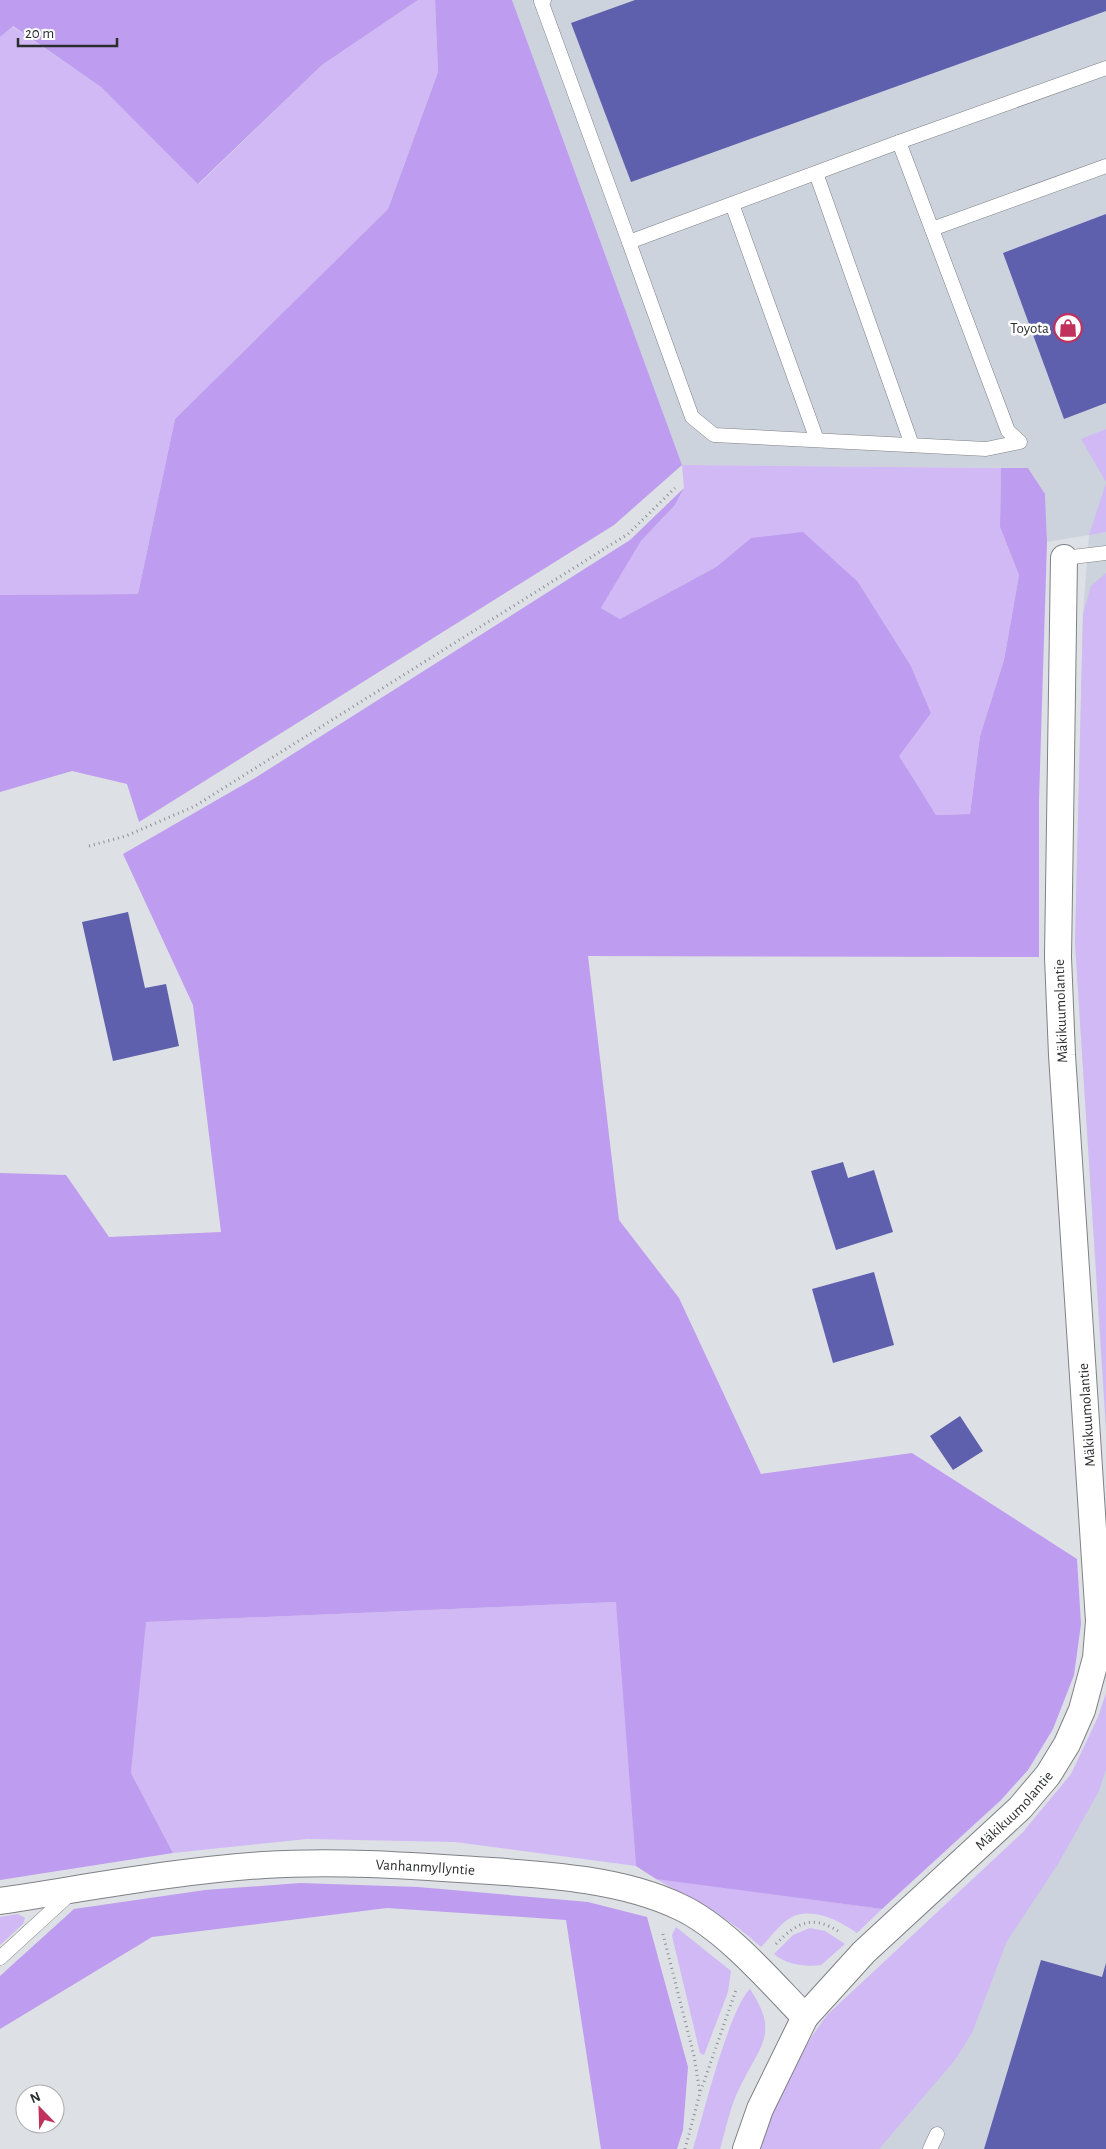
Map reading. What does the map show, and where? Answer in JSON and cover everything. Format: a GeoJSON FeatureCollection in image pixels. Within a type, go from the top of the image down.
{"type":"FeatureCollection","features":[{"type":"Feature","properties":{"kind":"street","name":"Mäkikuumolantie"},"geometry":{"type":"LineString","coordinates":[[746,2149],[760,2109],[805,2017],[864,1952],[1020,1808],[1048,1775],[1067,1744],[1082,1710],[1096,1658],[1103,1621],[1062,1054],[1058,956],[1064,558]]}},
{"type":"Feature","properties":{"kind":"street","name":"Vanhanmyllyntie"},"geometry":{"type":"LineString","coordinates":[[0,1901],[264,1865],[385,1864],[531,1874],[587,1881],[646,1894],[681,1907],[714,1929],[755,1964],[805,2017]]}},
{"type":"Feature","properties":{"kind":"lane"},"geometry":{"type":"LineString","coordinates":[[544,0],[541,1],[692,417],[714,435],[986,449],[1020,442],[1008,431],[899,142]]}},
{"type":"Feature","properties":{"kind":"lane"},"geometry":{"type":"LineString","coordinates":[[629,242],[1106,68]]}},
{"type":"Feature","properties":{"kind":"lane"},"geometry":{"type":"LineString","coordinates":[[932,229],[1106,166]]}},
{"type":"Feature","properties":{"kind":"lane"},"geometry":{"type":"LineString","coordinates":[[816,173],[912,446]]}},
{"type":"Feature","properties":{"kind":"lane"},"geometry":{"type":"LineString","coordinates":[[732,204],[817,440]]}},
{"type":"Feature","properties":{"kind":"lane"},"geometry":{"type":"LineString","coordinates":[[1064,558],[1106,553]]}},
{"type":"Feature","properties":{"kind":"lane"},"geometry":{"type":"LineString","coordinates":[[0,1958],[75,1890]]}},
{"type":"Feature","properties":{"kind":"lane"},"geometry":{"type":"LineString","coordinates":[[930,2149],[936,2134]]}},
{"type":"Feature","properties":{"kind":"path"},"geometry":{"type":"LineString","coordinates":[[88,846],[126,836],[195,806],[628,534],[675,488]]}},
{"type":"Feature","properties":{"kind":"path"},"geometry":{"type":"LineString","coordinates":[[646,1894],[660,1922],[694,2056],[700,2094]]}},
{"type":"Feature","properties":{"kind":"shaded area"},"geometry":{"type":"Polygon","coordinates":[[[0,0],[418,0],[322,65],[198,184],[101,87],[13,26],[0,37],[0,0]]]}},
{"type":"Feature","properties":{"kind":"shaded area"},"geometry":{"type":"Polygon","coordinates":[[[418,0],[435,0],[438,72],[388,209],[175,419],[138,594],[0,595],[0,37],[12,26],[101,87],[199,184],[322,65],[418,0]]]}},
{"type":"Feature","properties":{"kind":"shaded area"},"geometry":{"type":"Polygon","coordinates":[[[435,0],[512,0],[682,465],[614,525],[139,822],[127,784],[72,771],[0,792],[0,595],[138,594],[175,419],[388,209],[438,72],[435,0]]]}},
{"type":"Feature","properties":{"kind":"shaded area"},"geometry":{"type":"Polygon","coordinates":[[[512,0],[1106,0],[1106,1432],[1075,943],[1083,614],[1089,535],[1047,542],[1045,494],[1028,468],[682,465],[512,0]]]}},
{"type":"Feature","properties":{"kind":"shaded area"},"geometry":{"type":"Polygon","coordinates":[[[1106,429],[1106,482],[1081,439],[1106,429]]]}},
{"type":"Feature","properties":{"kind":"shaded area"},"geometry":{"type":"Polygon","coordinates":[[[682,465],[1001,468],[1000,527],[1019,575],[1004,660],[980,736],[970,814],[936,815],[898,756],[931,713],[911,666],[858,582],[751,538],[716,567],[620,619],[601,608],[641,541],[675,505],[684,488],[682,465]]]}},
{"type":"Feature","properties":{"kind":"shaded area"},"geometry":{"type":"Polygon","coordinates":[[[1001,468],[1028,468],[1045,494],[1047,542],[1039,800],[1039,957],[588,956],[619,1220],[679,1298],[761,1474],[912,1453],[1077,1559],[1081,1624],[1074,1675],[1053,1729],[1028,1770],[1001,1800],[882,1909],[656,1879],[636,1866],[616,1602],[146,1622],[131,1773],[173,1853],[0,1880],[0,1173],[66,1175],[109,1237],[221,1232],[193,1005],[123,854],[255,778],[630,540],[684,488],[675,505],[641,541],[601,608],[620,619],[716,567],[751,538],[803,532],[858,582],[911,666],[931,713],[899,756],[936,815],[970,814],[980,736],[1004,660],[1019,575],[1000,527],[1001,468]]]}},
{"type":"Feature","properties":{"kind":"shaded area"},"geometry":{"type":"Polygon","coordinates":[[[1106,483],[1106,532],[1089,535],[1106,483]]]}},
{"type":"Feature","properties":{"kind":"shaded area"},"geometry":{"type":"Polygon","coordinates":[[[1106,573],[1106,1426],[1075,943],[1083,614],[1091,586],[1106,573]]]}},
{"type":"Feature","properties":{"kind":"shaded area"},"geometry":{"type":"Polygon","coordinates":[[[617,1602],[636,1866],[455,1842],[307,1839],[173,1853],[131,1773],[145,1622],[617,1602]]]}},
{"type":"Feature","properties":{"kind":"shaded area"},"geometry":{"type":"Polygon","coordinates":[[[1106,1693],[1106,1769],[1099,1791],[1058,1864],[1007,1941],[972,2033],[955,2060],[879,2149],[758,2149],[787,2079],[827,2015],[1023,1832],[1071,1774],[1098,1717],[1106,1693]]]}},
{"type":"Feature","properties":{"kind":"shaded area"},"geometry":{"type":"Polygon","coordinates":[[[1106,1709],[1106,2149],[851,2149],[938,2053],[1106,1709]]]}},
{"type":"Feature","properties":{"kind":"shaded area"},"geometry":{"type":"Polygon","coordinates":[[[656,1879],[882,1909],[857,1933],[837,1921],[821,1915],[797,1915],[782,1924],[761,1947],[724,1918],[656,1879]]]}},
{"type":"Feature","properties":{"kind":"shaded area"},"geometry":{"type":"Polygon","coordinates":[[[300,1883],[418,1887],[588,1902],[647,1917],[688,2067],[683,2130],[677,2149],[601,2149],[566,1920],[387,1908],[152,1937],[0,2029],[0,1976],[74,1909],[205,1890],[300,1883]]]}},
{"type":"Feature","properties":{"kind":"shaded area"},"geometry":{"type":"Polygon","coordinates":[[[18,1914],[25,1918],[23,1924],[0,1945],[0,1917],[18,1914]]]}},
{"type":"Feature","properties":{"kind":"shaded area"},"geometry":{"type":"Polygon","coordinates":[[[676,1927],[731,1971],[728,1992],[704,2055],[700,2053],[673,1940],[672,1935],[676,1927]]]}},
{"type":"Feature","properties":{"kind":"shaded area"},"geometry":{"type":"Polygon","coordinates":[[[810,1928],[825,1931],[845,1944],[821,1965],[796,1964],[785,1961],[774,1954],[793,1935],[810,1928]]]}},
{"type":"Feature","properties":{"kind":"shaded area"},"geometry":{"type":"Polygon","coordinates":[[[750,1989],[764,2017],[764,2039],[737,2094],[720,2149],[693,2149],[725,2040],[742,2000],[750,1989]]]}},
{"type":"Feature","properties":{"kind":"building"},"geometry":{"type":"Polygon","coordinates":[[[635,0],[1106,0],[1106,11],[631,182],[571,23],[635,0]]]}},
{"type":"Feature","properties":{"kind":"building","name":"Toyota"},"geometry":{"type":"Polygon","coordinates":[[[1106,214],[1106,403],[1064,419],[1003,253],[1106,214]]]}},
{"type":"Feature","properties":{"kind":"building"},"geometry":{"type":"Polygon","coordinates":[[[128,912],[145,988],[166,984],[179,1046],[113,1061],[82,922],[128,912]]]}},
{"type":"Feature","properties":{"kind":"building"},"geometry":{"type":"Polygon","coordinates":[[[843,1162],[848,1178],[874,1170],[893,1232],[836,1250],[811,1171],[843,1162]]]}},
{"type":"Feature","properties":{"kind":"building"},"geometry":{"type":"Polygon","coordinates":[[[874,1272],[894,1345],[833,1363],[812,1289],[874,1272]]]}},
{"type":"Feature","properties":{"kind":"building"},"geometry":{"type":"Polygon","coordinates":[[[960,1416],[983,1451],[953,1470],[930,1436],[960,1416]]]}},
{"type":"Feature","properties":{"kind":"building"},"geometry":{"type":"Polygon","coordinates":[[[1041,1960],[1102,1977],[1106,1963],[1106,2149],[984,2149],[1041,1960]]]}},
{"type":"Feature","properties":{"kind":"place","name":"Toyota"},"geometry":{"type":"Point","coordinates":[1068,328]}}]}
